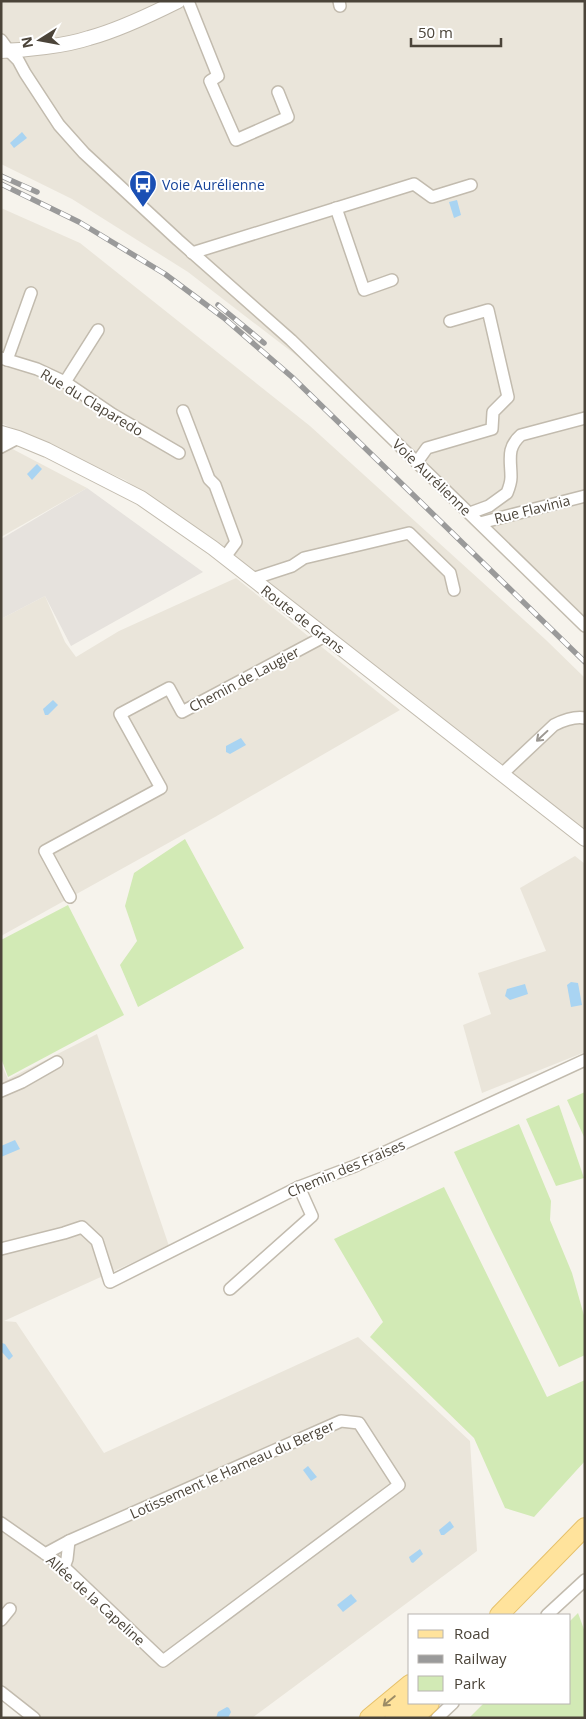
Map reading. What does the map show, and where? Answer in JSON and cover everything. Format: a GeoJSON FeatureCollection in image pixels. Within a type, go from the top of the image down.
{"type":"FeatureCollection","features":[{"type":"Feature","properties":{"kind":"main road"},"geometry":{"type":"LineString","coordinates":[[500,1614],[585,1527]]}},
{"type":"Feature","properties":{"kind":"main road"},"geometry":{"type":"LineString","coordinates":[[493,1614],[514,1599]]}},
{"type":"Feature","properties":{"kind":"main road"},"geometry":{"type":"LineString","coordinates":[[369,1718],[408,1686]]}},
{"type":"Feature","properties":{"kind":"main road"},"geometry":{"type":"LineString","coordinates":[[394,1718],[410,1704]]}},
{"type":"Feature","properties":{"kind":"main road"},"geometry":{"type":"LineString","coordinates":[[414,1718],[429,1704]]}},
{"type":"Feature","properties":{"kind":"street"},"geometry":{"type":"LineString","coordinates":[[4,47],[62,44],[89,38],[155,13],[178,1]]}},
{"type":"Feature","properties":{"kind":"street"},"geometry":{"type":"LineString","coordinates":[[188,1],[218,76],[210,81],[236,140],[288,117],[278,92]]}},
{"type":"Feature","properties":{"kind":"street","name":"Voie Aurélienne"},"geometry":{"type":"LineString","coordinates":[[4,47],[18,60],[59,125],[84,154],[291,340],[585,626]]}},
{"type":"Feature","properties":{"kind":"street"},"geometry":{"type":"LineString","coordinates":[[192,253],[414,184],[432,197],[471,186]]}},
{"type":"Feature","properties":{"kind":"street"},"geometry":{"type":"LineString","coordinates":[[336,208],[364,290],[392,280]]}},
{"type":"Feature","properties":{"kind":"street"},"geometry":{"type":"LineString","coordinates":[[4,359],[31,293]]}},
{"type":"Feature","properties":{"kind":"street"},"geometry":{"type":"LineString","coordinates":[[417,462],[427,448],[492,430],[493,412],[508,398],[488,310],[450,321]]}},
{"type":"Feature","properties":{"kind":"street"},"geometry":{"type":"LineString","coordinates":[[65,382],[98,330]]}},
{"type":"Feature","properties":{"kind":"street","name":"Rue du Claparedo"},"geometry":{"type":"LineString","coordinates":[[4,359],[37,369],[65,382],[112,414],[179,453]]}},
{"type":"Feature","properties":{"kind":"street"},"geometry":{"type":"LineString","coordinates":[[183,411],[209,479],[215,485],[236,542],[225,557]]}},
{"type":"Feature","properties":{"kind":"street","name":"Rue Flavinia"},"geometry":{"type":"LineString","coordinates":[[470,513],[489,506],[507,493],[511,479],[509,458],[513,442],[521,435],[585,418]]}},
{"type":"Feature","properties":{"kind":"street","name":"Route de Grans"},"geometry":{"type":"LineString","coordinates":[[1,433],[18,438],[64,459],[141,498],[225,557],[585,839]]}},
{"type":"Feature","properties":{"kind":"street"},"geometry":{"type":"LineString","coordinates":[[1,447],[18,438]]}},
{"type":"Feature","properties":{"kind":"street","name":"Rue Flavinia"},"geometry":{"type":"LineString","coordinates":[[480,523],[585,496]]}},
{"type":"Feature","properties":{"kind":"street"},"geometry":{"type":"LineString","coordinates":[[252,579],[292,566],[304,558],[409,533],[450,573],[454,590]]}},
{"type":"Feature","properties":{"kind":"street","name":"Chemin de Laugier"},"geometry":{"type":"LineString","coordinates":[[70,897],[45,850],[161,788],[120,714],[169,688],[182,712],[325,636]]}},
{"type":"Feature","properties":{"kind":"street"},"geometry":{"type":"LineString","coordinates":[[502,774],[554,725],[565,720],[585,718]]}},
{"type":"Feature","properties":{"kind":"street","name":"Chemin des Fraises"},"geometry":{"type":"LineString","coordinates":[[1,1249],[82,1227],[97,1241],[110,1282],[300,1187],[348,1169],[585,1060]]}},
{"type":"Feature","properties":{"kind":"street"},"geometry":{"type":"LineString","coordinates":[[1,1090],[22,1082],[57,1062]]}},
{"type":"Feature","properties":{"kind":"street"},"geometry":{"type":"LineString","coordinates":[[230,1290],[312,1216],[300,1187]]}},
{"type":"Feature","properties":{"kind":"street","name":"Lotissement le Hameau du Berger"},"geometry":{"type":"LineString","coordinates":[[45,1554],[69,1541],[341,1421],[359,1422],[399,1485],[163,1661]]}},
{"type":"Feature","properties":{"kind":"street","name":"Allée de la Capeline"},"geometry":{"type":"LineString","coordinates":[[1,1523],[64,1567],[163,1661]]}},
{"type":"Feature","properties":{"kind":"street"},"geometry":{"type":"LineString","coordinates":[[64,1567],[69,1541]]}},
{"type":"Feature","properties":{"kind":"street"},"geometry":{"type":"LineString","coordinates":[[548,1614],[585,1580]]}},
{"type":"Feature","properties":{"kind":"street"},"geometry":{"type":"LineString","coordinates":[[1,1620],[10,1609]]}},
{"type":"Feature","properties":{"kind":"street"},"geometry":{"type":"LineString","coordinates":[[1,1692],[34,1718]]}},
{"type":"Feature","properties":{"kind":"street"},"geometry":{"type":"LineString","coordinates":[[437,1718],[452,1704]]}},
{"type":"Feature","properties":{"kind":"shaded area"},"geometry":{"type":"Polygon","coordinates":[[[1,1],[585,1],[585,617],[397,433],[188,272],[72,199],[1,164],[1,1]]]}},
{"type":"Feature","properties":{"kind":"shaded area"},"geometry":{"type":"Polygon","coordinates":[[[1,208],[80,243],[310,426],[546,640],[585,678],[585,832],[225,551],[125,480],[1,423],[1,208]]]}},
{"type":"Feature","properties":{"kind":"shaded area"},"geometry":{"type":"Polygon","coordinates":[[[1,443],[87,488],[1,537],[1,443]]]}},
{"type":"Feature","properties":{"kind":"shaded area"},"geometry":{"type":"Polygon","coordinates":[[[87,488],[203,572],[71,646],[45,596],[1,619],[1,539],[87,488]]]}},
{"type":"Feature","properties":{"kind":"shaded area"},"geometry":{"type":"Polygon","coordinates":[[[236,578],[400,710],[215,817],[1,936],[1,619],[45,596],[65,642],[76,657],[119,631],[236,578]]]}},
{"type":"Feature","properties":{"kind":"shaded area"},"geometry":{"type":"Polygon","coordinates":[[[575,856],[585,864],[585,1052],[482,1093],[463,1025],[491,1014],[478,973],[546,951],[520,888],[575,856]]]}},
{"type":"Feature","properties":{"kind":"shaded area"},"geometry":{"type":"Polygon","coordinates":[[[97,1034],[169,1246],[4,1321],[16,1322],[104,1453],[358,1337],[470,1441],[477,1551],[252,1718],[41,1718],[1,1689],[1,1063],[8,1079],[97,1034]]]}},
{"type":"Feature","properties":{"kind":"green space"},"geometry":{"type":"Polygon","coordinates":[[[185,839],[244,948],[138,1007],[120,965],[137,941],[125,906],[134,873],[185,839]]]}},
{"type":"Feature","properties":{"kind":"green space"},"geometry":{"type":"Polygon","coordinates":[[[68,905],[124,1015],[8,1077],[1,1058],[1,940],[68,905]]]}},
{"type":"Feature","properties":{"kind":"green space"},"geometry":{"type":"Polygon","coordinates":[[[585,1092],[585,1139],[567,1100],[585,1092]]]}},
{"type":"Feature","properties":{"kind":"green space"},"geometry":{"type":"Polygon","coordinates":[[[559,1105],[584,1178],[556,1186],[526,1119],[559,1105]]]}},
{"type":"Feature","properties":{"kind":"green space"},"geometry":{"type":"Polygon","coordinates":[[[519,1124],[551,1201],[550,1220],[572,1273],[585,1319],[585,1355],[559,1367],[454,1152],[519,1124]]]}},
{"type":"Feature","properties":{"kind":"green space"},"geometry":{"type":"Polygon","coordinates":[[[444,1187],[547,1397],[585,1380],[585,1461],[534,1517],[505,1508],[474,1438],[370,1337],[383,1322],[334,1239],[444,1187]]]}},
{"type":"Feature","properties":{"kind":"green space"},"geometry":{"type":"Polygon","coordinates":[[[578,1613],[585,1632],[585,1718],[469,1718],[483,1704],[571,1704],[571,1620],[578,1613]]]}},
{"type":"Feature","properties":{"kind":"water"},"geometry":{"type":"Polygon","coordinates":[[[22,132],[27,138],[14,148],[10,143],[22,132]]]}},
{"type":"Feature","properties":{"kind":"water"},"geometry":{"type":"Polygon","coordinates":[[[457,200],[461,215],[454,218],[449,202],[457,200]]]}},
{"type":"Feature","properties":{"kind":"water"},"geometry":{"type":"Polygon","coordinates":[[[37,464],[42,469],[32,480],[27,474],[37,464]]]}},
{"type":"Feature","properties":{"kind":"water"},"geometry":{"type":"Polygon","coordinates":[[[53,700],[58,705],[48,715],[45,715],[43,709],[53,700]]]}},
{"type":"Feature","properties":{"kind":"water"},"geometry":{"type":"Polygon","coordinates":[[[241,738],[246,745],[230,754],[226,752],[226,746],[241,738]]]}},
{"type":"Feature","properties":{"kind":"water"},"geometry":{"type":"Polygon","coordinates":[[[571,982],[578,983],[582,1005],[571,1007],[567,985],[571,982]]]}},
{"type":"Feature","properties":{"kind":"water"},"geometry":{"type":"Polygon","coordinates":[[[525,984],[528,994],[510,1000],[505,996],[507,989],[525,984]]]}},
{"type":"Feature","properties":{"kind":"water"},"geometry":{"type":"Polygon","coordinates":[[[15,1140],[20,1149],[1,1157],[1,1146],[15,1140]]]}},
{"type":"Feature","properties":{"kind":"water"},"geometry":{"type":"Polygon","coordinates":[[[2,1343],[5,1344],[13,1356],[9,1360],[1,1351],[2,1343]]]}},
{"type":"Feature","properties":{"kind":"water"},"geometry":{"type":"Polygon","coordinates":[[[308,1466],[317,1477],[311,1481],[303,1470],[308,1466]]]}},
{"type":"Feature","properties":{"kind":"water"},"geometry":{"type":"Polygon","coordinates":[[[450,1521],[454,1527],[444,1535],[441,1535],[439,1530],[450,1521]]]}},
{"type":"Feature","properties":{"kind":"water"},"geometry":{"type":"Polygon","coordinates":[[[420,1549],[423,1554],[413,1563],[411,1562],[409,1557],[420,1549]]]}},
{"type":"Feature","properties":{"kind":"water"},"geometry":{"type":"Polygon","coordinates":[[[351,1594],[357,1601],[343,1612],[337,1605],[351,1594]]]}},
{"type":"Feature","properties":{"kind":"water"},"geometry":{"type":"Polygon","coordinates":[[[227,1707],[231,1712],[228,1718],[216,1718],[218,1712],[227,1707]]]}},
{"type":"Feature","properties":{"kind":"railway"},"geometry":{"type":"LineString","coordinates":[[1,176],[37,192]]}},
{"type":"Feature","properties":{"kind":"railway"},"geometry":{"type":"LineString","coordinates":[[1,184],[79,222],[165,274],[224,318],[292,377],[585,662]]}},
{"type":"Feature","properties":{"kind":"railway"},"geometry":{"type":"LineString","coordinates":[[218,305],[264,343]]}},
{"type":"Feature","properties":{"kind":"place","name":"Voie Aurélienne"},"geometry":{"type":"Point","coordinates":[143,208]}}]}
